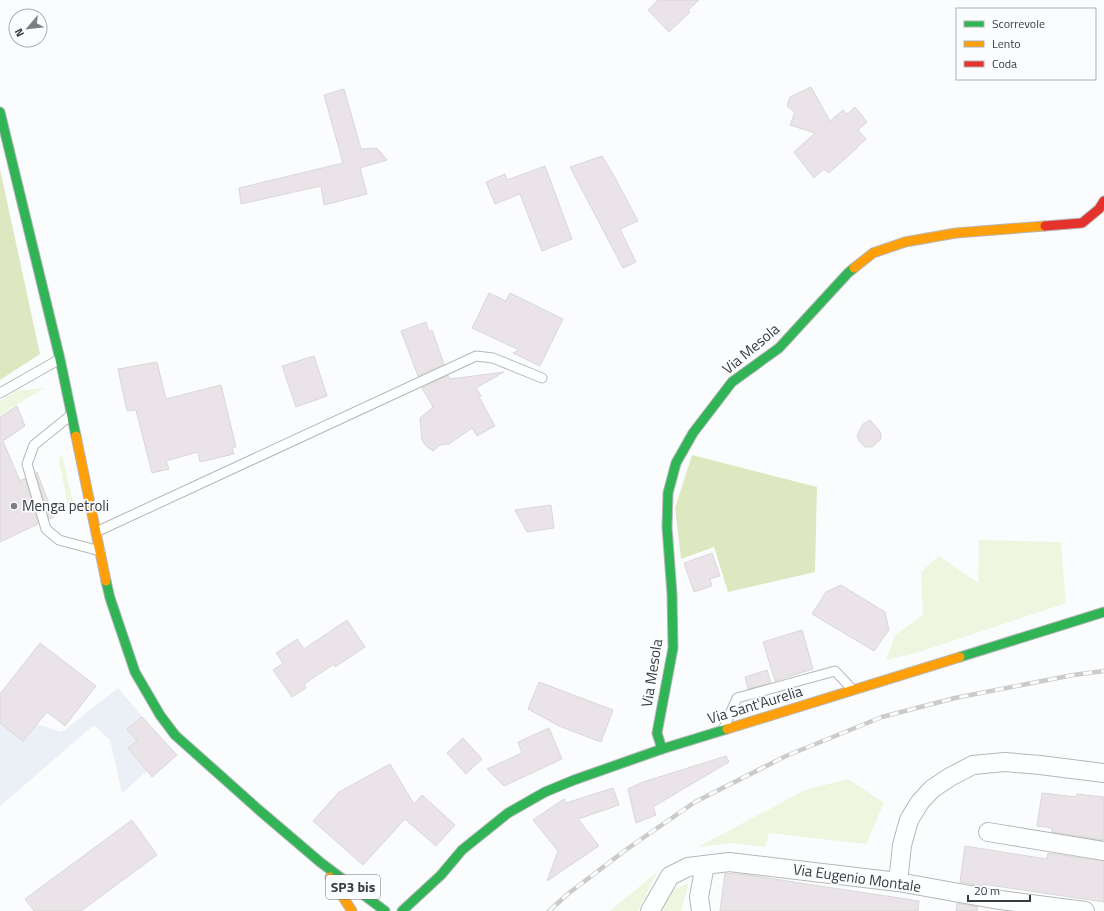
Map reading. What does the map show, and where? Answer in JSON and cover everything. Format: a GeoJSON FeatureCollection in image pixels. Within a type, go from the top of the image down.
{"type":"FeatureCollection","features":[{"type":"Feature","properties":{"kind":"main road"},"geometry":{"type":"LineString","coordinates":[[0,112],[4,140],[60,359],[101,551]]}},
{"type":"Feature","properties":{"kind":"main road","name":"Via Mesola"},"geometry":{"type":"LineString","coordinates":[[662,749],[657,733],[673,648],[672,594],[667,527],[668,493],[676,463],[690,439],[732,382],[779,348],[848,272],[873,253],[905,242],[956,233],[1082,223],[1097,218],[1099,209],[1104,201]]}},
{"type":"Feature","properties":{"kind":"main road","name":"SP3 bis"},"geometry":{"type":"LineString","coordinates":[[101,551],[110,598],[134,672],[160,715],[175,735],[320,862],[385,911]]}},
{"type":"Feature","properties":{"kind":"main road","name":"Via Sant'Aurelia"},"geometry":{"type":"LineString","coordinates":[[441,875],[462,850],[514,810],[552,789],[662,749],[1104,612]]}},
{"type":"Feature","properties":{"kind":"main road","name":"SP3 bis"},"geometry":{"type":"LineString","coordinates":[[320,862],[352,911]]}},
{"type":"Feature","properties":{"kind":"main road"},"geometry":{"type":"LineString","coordinates":[[432,894],[441,875]]}},
{"type":"Feature","properties":{"kind":"main road"},"geometry":{"type":"LineString","coordinates":[[402,911],[441,875]]}},
{"type":"Feature","properties":{"kind":"street"},"geometry":{"type":"LineString","coordinates":[[898,882],[902,845],[909,820],[920,802],[932,789],[973,765],[1005,762],[1104,773]]}},
{"type":"Feature","properties":{"kind":"street"},"geometry":{"type":"LineString","coordinates":[[988,832],[1104,851]]}},
{"type":"Feature","properties":{"kind":"street","name":"Via Eugenio Montale"},"geometry":{"type":"LineString","coordinates":[[650,911],[670,876],[688,867],[729,862],[898,882],[992,905],[1086,911]]}},
{"type":"Feature","properties":{"kind":"street"},"geometry":{"type":"LineString","coordinates":[[701,911],[699,897],[705,865]]}},
{"type":"Feature","properties":{"kind":"lane"},"geometry":{"type":"LineString","coordinates":[[96,532],[476,356],[493,358],[542,378]]}},
{"type":"Feature","properties":{"kind":"lane"},"geometry":{"type":"LineString","coordinates":[[0,393],[60,359]]}},
{"type":"Feature","properties":{"kind":"lane"},"geometry":{"type":"LineString","coordinates":[[72,414],[34,445],[27,464],[46,530],[59,540],[101,551]]}},
{"type":"Feature","properties":{"kind":"lane"},"geometry":{"type":"LineString","coordinates":[[723,730],[737,698],[835,671],[853,690]]}},
{"type":"Feature","properties":{"kind":"shaded area"},"geometry":{"type":"Polygon","coordinates":[[[118,688],[171,750],[122,793],[110,740],[94,725],[0,806],[0,697],[27,721],[62,732],[118,688]]]}},
{"type":"Feature","properties":{"kind":"green space"},"geometry":{"type":"Polygon","coordinates":[[[0,169],[40,354],[0,380],[0,169]]]}},
{"type":"Feature","properties":{"kind":"green space"},"geometry":{"type":"Polygon","coordinates":[[[44,388],[0,415],[0,401],[17,391],[44,388]]]}},
{"type":"Feature","properties":{"kind":"green space"},"geometry":{"type":"Polygon","coordinates":[[[62,454],[74,507],[68,507],[59,460],[62,454]]]}},
{"type":"Feature","properties":{"kind":"green space"},"geometry":{"type":"Polygon","coordinates":[[[692,455],[817,487],[815,572],[728,592],[714,547],[681,559],[675,508],[692,455]]]}},
{"type":"Feature","properties":{"kind":"green space"},"geometry":{"type":"Polygon","coordinates":[[[979,540],[1061,542],[1066,603],[916,653],[886,660],[895,635],[923,615],[921,572],[939,556],[978,583],[979,540]]]}},
{"type":"Feature","properties":{"kind":"green space"},"geometry":{"type":"Polygon","coordinates":[[[848,779],[884,803],[866,844],[769,833],[765,847],[733,843],[698,847],[805,790],[848,779]]]}},
{"type":"Feature","properties":{"kind":"green space"},"geometry":{"type":"Polygon","coordinates":[[[657,872],[638,911],[610,911],[657,872]]]}},
{"type":"Feature","properties":{"kind":"green space"},"geometry":{"type":"Polygon","coordinates":[[[689,883],[681,911],[662,911],[672,891],[689,883]]]}},
{"type":"Feature","properties":{"kind":"building"},"geometry":{"type":"Polygon","coordinates":[[[658,0],[699,0],[688,10],[690,12],[669,32],[648,10],[658,0]]]}},
{"type":"Feature","properties":{"kind":"building"},"geometry":{"type":"Polygon","coordinates":[[[811,87],[830,121],[843,110],[847,114],[855,107],[867,122],[858,130],[866,139],[829,173],[824,169],[814,178],[794,152],[815,133],[790,125],[795,112],[787,106],[790,97],[811,87]]]}},
{"type":"Feature","properties":{"kind":"building"},"geometry":{"type":"Polygon","coordinates":[[[344,89],[361,149],[377,148],[387,160],[360,168],[367,194],[324,205],[321,186],[241,204],[239,188],[343,163],[324,95],[344,89]]]}},
{"type":"Feature","properties":{"kind":"building"},"geometry":{"type":"Polygon","coordinates":[[[602,156],[638,221],[620,229],[636,262],[623,268],[570,167],[602,156]]]}},
{"type":"Feature","properties":{"kind":"building"},"geometry":{"type":"Polygon","coordinates":[[[545,166],[572,239],[542,251],[520,194],[495,204],[486,182],[505,174],[507,180],[545,166]]]}},
{"type":"Feature","properties":{"kind":"building"},"geometry":{"type":"Polygon","coordinates":[[[489,293],[506,301],[510,293],[563,319],[540,366],[513,353],[519,350],[472,328],[489,293]]]}},
{"type":"Feature","properties":{"kind":"building"},"geometry":{"type":"Polygon","coordinates":[[[426,322],[429,332],[432,330],[444,364],[418,376],[401,331],[426,322]]]}},
{"type":"Feature","properties":{"kind":"building"},"geometry":{"type":"Polygon","coordinates":[[[314,356],[327,396],[296,407],[282,366],[314,356]]]}},
{"type":"Feature","properties":{"kind":"building"},"geometry":{"type":"Polygon","coordinates":[[[157,362],[166,399],[221,385],[236,447],[232,448],[234,454],[200,462],[198,452],[166,461],[169,469],[152,473],[136,410],[127,411],[118,369],[157,362]]]}},
{"type":"Feature","properties":{"kind":"building"},"geometry":{"type":"Polygon","coordinates":[[[504,372],[476,388],[481,396],[479,397],[495,426],[477,436],[472,428],[449,444],[440,445],[433,451],[426,446],[422,440],[420,418],[433,407],[422,388],[448,375],[450,379],[504,372]]]}},
{"type":"Feature","properties":{"kind":"building"},"geometry":{"type":"Polygon","coordinates":[[[17,406],[25,426],[3,441],[20,481],[25,478],[38,524],[0,542],[0,417],[17,406]]]}},
{"type":"Feature","properties":{"kind":"building"},"geometry":{"type":"Polygon","coordinates":[[[870,420],[881,433],[881,437],[880,440],[872,447],[865,447],[859,441],[857,435],[863,424],[870,420]]]}},
{"type":"Feature","properties":{"kind":"building"},"geometry":{"type":"Polygon","coordinates":[[[37,472],[54,517],[49,519],[36,473],[37,472]]]}},
{"type":"Feature","properties":{"kind":"building"},"geometry":{"type":"Polygon","coordinates":[[[551,505],[554,528],[527,532],[515,510],[551,505]]]}},
{"type":"Feature","properties":{"kind":"building"},"geometry":{"type":"Polygon","coordinates":[[[712,553],[720,576],[710,579],[712,586],[694,592],[684,563],[712,553]]]}},
{"type":"Feature","properties":{"kind":"building"},"geometry":{"type":"Polygon","coordinates":[[[841,585],[885,612],[889,630],[874,651],[812,614],[826,592],[841,585]]]}},
{"type":"Feature","properties":{"kind":"building"},"geometry":{"type":"Polygon","coordinates":[[[347,620],[365,647],[335,667],[334,664],[304,684],[306,688],[292,697],[273,670],[283,663],[276,653],[297,639],[304,649],[347,620]]]}},
{"type":"Feature","properties":{"kind":"building"},"geometry":{"type":"Polygon","coordinates":[[[802,630],[813,669],[775,681],[763,642],[802,630]]]}},
{"type":"Feature","properties":{"kind":"building"},"geometry":{"type":"Polygon","coordinates":[[[40,643],[96,686],[65,726],[47,712],[23,741],[0,723],[0,694],[40,643]]]}},
{"type":"Feature","properties":{"kind":"building"},"geometry":{"type":"Polygon","coordinates":[[[767,670],[771,683],[748,689],[745,677],[767,670]]]}},
{"type":"Feature","properties":{"kind":"building"},"geometry":{"type":"Polygon","coordinates":[[[539,682],[613,710],[601,742],[559,726],[528,709],[539,682]]]}},
{"type":"Feature","properties":{"kind":"building"},"geometry":{"type":"Polygon","coordinates":[[[142,717],[177,755],[152,777],[128,748],[137,741],[127,729],[142,717]]]}},
{"type":"Feature","properties":{"kind":"building"},"geometry":{"type":"Polygon","coordinates":[[[549,728],[562,759],[504,786],[487,769],[522,753],[518,742],[549,728]]]}},
{"type":"Feature","properties":{"kind":"building"},"geometry":{"type":"Polygon","coordinates":[[[463,738],[482,759],[466,774],[447,753],[463,738]]]}},
{"type":"Feature","properties":{"kind":"building"},"geometry":{"type":"Polygon","coordinates":[[[726,756],[729,762],[653,807],[656,815],[636,823],[628,789],[643,782],[726,756]]]}},
{"type":"Feature","properties":{"kind":"building"},"geometry":{"type":"Polygon","coordinates":[[[390,764],[414,804],[422,795],[455,825],[436,846],[405,819],[363,865],[313,821],[339,792],[390,764]]]}},
{"type":"Feature","properties":{"kind":"building"},"geometry":{"type":"Polygon","coordinates":[[[613,788],[619,805],[578,819],[599,846],[547,881],[558,851],[533,820],[564,799],[566,803],[613,788]]]}},
{"type":"Feature","properties":{"kind":"building"},"geometry":{"type":"Polygon","coordinates":[[[1042,793],[1076,797],[1077,794],[1104,797],[1104,840],[1052,832],[1052,828],[1037,826],[1042,793]]]}},
{"type":"Feature","properties":{"kind":"building"},"geometry":{"type":"Polygon","coordinates":[[[132,820],[157,855],[81,911],[34,911],[25,899],[132,820]]]}},
{"type":"Feature","properties":{"kind":"building"},"geometry":{"type":"Polygon","coordinates":[[[965,846],[1047,859],[1048,853],[1104,861],[1104,902],[960,882],[965,846]]]}},
{"type":"Feature","properties":{"kind":"building"},"geometry":{"type":"Polygon","coordinates":[[[725,873],[748,875],[919,901],[918,911],[720,911],[725,873]]]}},
{"type":"Feature","properties":{"kind":"building"},"geometry":{"type":"Polygon","coordinates":[[[957,903],[978,907],[977,911],[956,911],[957,903]]]}},
{"type":"Feature","properties":{"kind":"railway"},"geometry":{"type":"LineString","coordinates":[[549,911],[569,893],[627,849],[695,802],[786,756],[882,717],[955,698],[1073,675],[1104,671]]}},
{"type":"Feature","properties":{"kind":"traffic: fast"},"geometry":{"type":"LineString","coordinates":[[0,112],[60,359],[76,436]]}},
{"type":"Feature","properties":{"kind":"traffic: fast"},"geometry":{"type":"LineString","coordinates":[[662,749],[657,733],[673,648],[672,594],[667,527],[668,493],[676,463],[693,433],[732,382],[779,348],[854,268]]}},
{"type":"Feature","properties":{"kind":"traffic: fast"},"geometry":{"type":"LineString","coordinates":[[106,581],[110,598],[135,672],[160,715],[175,735],[320,862],[385,911]]}},
{"type":"Feature","properties":{"kind":"traffic: fast"},"geometry":{"type":"LineString","coordinates":[[960,657],[1104,612]]}},
{"type":"Feature","properties":{"kind":"traffic: fast"},"geometry":{"type":"LineString","coordinates":[[402,911],[441,875],[462,850],[508,813],[545,792],[574,780],[662,749],[727,729]]}},
{"type":"Feature","properties":{"kind":"traffic: slow"},"geometry":{"type":"LineString","coordinates":[[854,268],[873,253],[905,242],[956,233],[1045,226]]}},
{"type":"Feature","properties":{"kind":"traffic: slow"},"geometry":{"type":"LineString","coordinates":[[76,436],[106,581]]}},
{"type":"Feature","properties":{"kind":"traffic: slow"},"geometry":{"type":"LineString","coordinates":[[727,729],[960,657]]}},
{"type":"Feature","properties":{"kind":"traffic: slow"},"geometry":{"type":"LineString","coordinates":[[330,877],[352,911]]}},
{"type":"Feature","properties":{"kind":"traffic: jam"},"geometry":{"type":"LineString","coordinates":[[1045,226],[1082,223],[1099,209],[1104,201]]}},
{"type":"Feature","properties":{"kind":"place","name":"Menga petroli"},"geometry":{"type":"Point","coordinates":[14,506]}}]}
